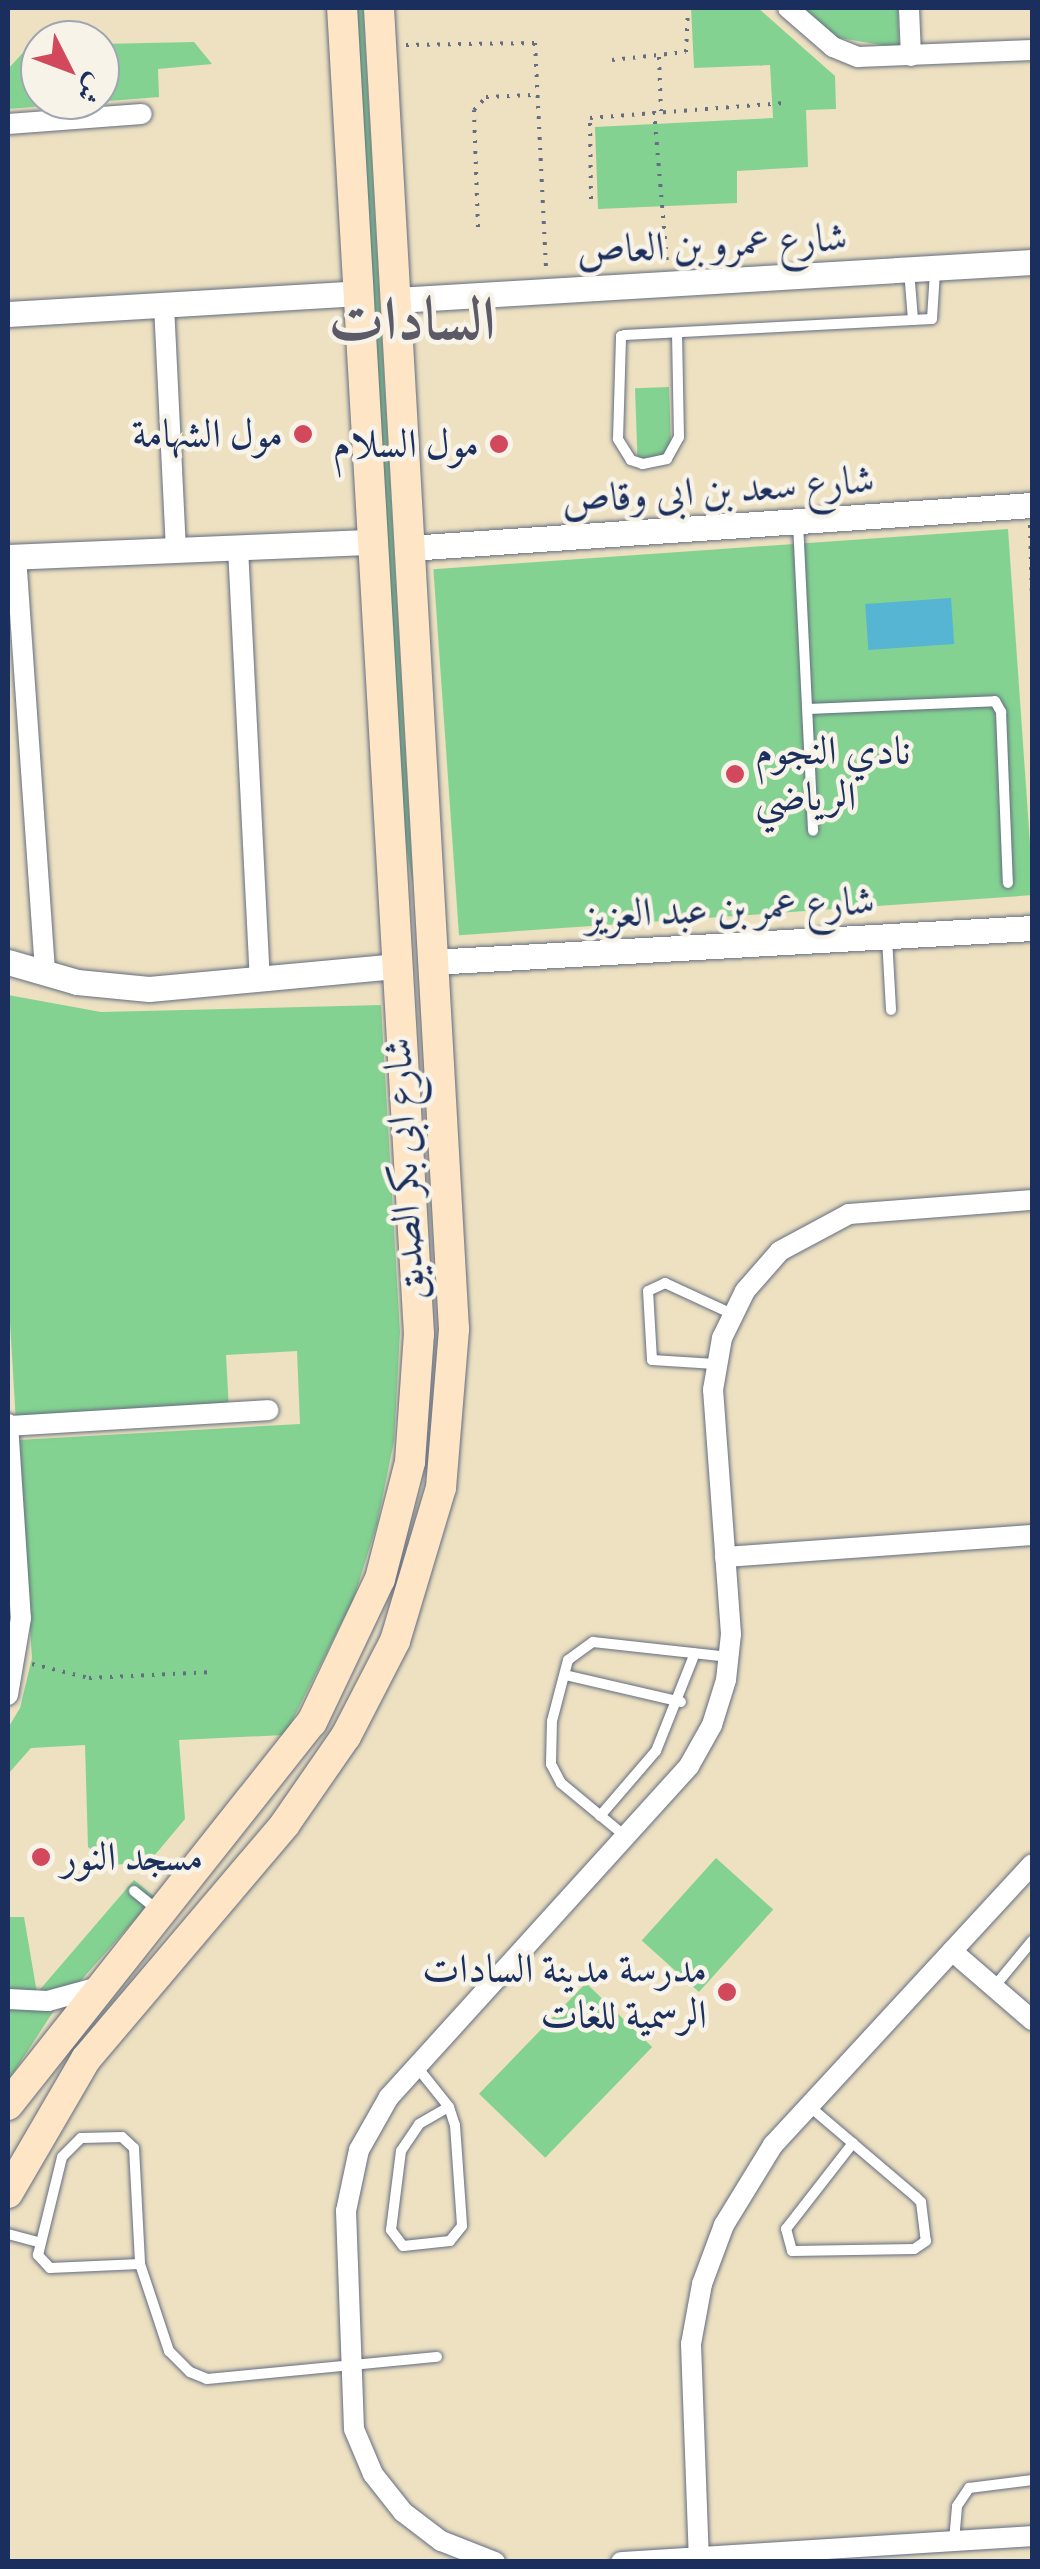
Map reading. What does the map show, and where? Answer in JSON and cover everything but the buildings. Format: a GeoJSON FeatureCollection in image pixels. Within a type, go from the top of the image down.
{"type":"FeatureCollection","features":[{"type":"Feature","properties":{"kind":"main road","name":"شارع ابى بكر الصديق"},"geometry":{"type":"LineString","coordinates":[[8,2105],[98,1987],[254,1800],[312,1722],[380,1580],[406,1488],[419,1378],[342,8]]}},
{"type":"Feature","properties":{"kind":"main road","name":"شارع ابى بكر الصديق"},"geometry":{"type":"LineString","coordinates":[[8,2193],[86,2060],[285,1824],[346,1736],[408,1608],[441,1488],[454,1382],[380,8]]}},
{"type":"Feature","properties":{"kind":"main road"},"geometry":{"type":"LineString","coordinates":[[389,816],[424,812]]}},
{"type":"Feature","properties":{"kind":"main road"},"geometry":{"type":"LineString","coordinates":[[419,1378],[454,1382]]}},
{"type":"Feature","properties":{"kind":"main road"},"geometry":{"type":"LineString","coordinates":[[254,1800],[285,1824]]}},
{"type":"Feature","properties":{"kind":"street"},"geometry":{"type":"LineString","coordinates":[[788,8],[844,53],[911,56],[1032,50]]}},
{"type":"Feature","properties":{"kind":"street"},"geometry":{"type":"LineString","coordinates":[[908,8],[911,56]]}},
{"type":"Feature","properties":{"kind":"street"},"geometry":{"type":"LineString","coordinates":[[8,124],[142,114]]}},
{"type":"Feature","properties":{"kind":"street","name":"شارع عمرو بن العاص"},"geometry":{"type":"LineString","coordinates":[[396,300],[1032,262]]}},
{"type":"Feature","properties":{"kind":"street"},"geometry":{"type":"LineString","coordinates":[[8,314],[359,293]]}},
{"type":"Feature","properties":{"kind":"street"},"geometry":{"type":"LineString","coordinates":[[164,305],[176,550]]}},
{"type":"Feature","properties":{"kind":"street","name":"شارع سعد بن ابى وقاص"},"geometry":{"type":"LineString","coordinates":[[409,548],[1031,505]]}},
{"type":"Feature","properties":{"kind":"street"},"geometry":{"type":"LineString","coordinates":[[45,974],[12,556],[374,542]]}},
{"type":"Feature","properties":{"kind":"street"},"geometry":{"type":"LineString","coordinates":[[238,548],[260,980]]}},
{"type":"Feature","properties":{"kind":"street","name":"شارع عمر بن عبد العزيز"},"geometry":{"type":"LineString","coordinates":[[432,962],[1032,928]]}},
{"type":"Feature","properties":{"kind":"street"},"geometry":{"type":"LineString","coordinates":[[8,962],[45,974],[149,988],[398,966]]}},
{"type":"Feature","properties":{"kind":"street"},"geometry":{"type":"LineString","coordinates":[[495,2562],[441,2540],[387,2494],[354,2429],[348,2367],[346,2211],[352,2170],[376,2114],[702,1746],[721,1703],[730,1657],[715,1364],[732,1314],[780,1252],[836,1218],[1032,1200]]}},
{"type":"Feature","properties":{"kind":"street"},"geometry":{"type":"LineString","coordinates":[[8,1696],[18,1658],[8,1425],[269,1410]]}},
{"type":"Feature","properties":{"kind":"street"},"geometry":{"type":"LineString","coordinates":[[725,1558],[1032,1535]]}},
{"type":"Feature","properties":{"kind":"street"},"geometry":{"type":"LineString","coordinates":[[699,2559],[689,2374],[702,2284],[738,2197],[808,2105],[1032,1864]]}},
{"type":"Feature","properties":{"kind":"street"},"geometry":{"type":"LineString","coordinates":[[952,1950],[1032,2020]]}},
{"type":"Feature","properties":{"kind":"street"},"geometry":{"type":"LineString","coordinates":[[8,1999],[48,2000],[98,1987]]}},
{"type":"Feature","properties":{"kind":"street"},"geometry":{"type":"LineString","coordinates":[[620,2562],[1032,2536]]}},
{"type":"Feature","properties":{"kind":"lane"},"geometry":{"type":"LineString","coordinates":[[677,332],[679,438],[667,458],[643,464],[631,460],[618,440],[615,344],[625,335],[677,332],[913,320],[936,312],[922,269]]}},
{"type":"Feature","properties":{"kind":"lane"},"geometry":{"type":"LineString","coordinates":[[913,320],[922,269]]}},
{"type":"Feature","properties":{"kind":"lane"},"geometry":{"type":"LineString","coordinates":[[798,522],[812,832]]}},
{"type":"Feature","properties":{"kind":"lane"},"geometry":{"type":"LineString","coordinates":[[808,710],[996,702],[1008,883]]}},
{"type":"Feature","properties":{"kind":"lane"},"geometry":{"type":"LineString","coordinates":[[886,936],[891,1010]]}},
{"type":"Feature","properties":{"kind":"lane"},"geometry":{"type":"LineString","coordinates":[[715,1364],[652,1360],[646,1352],[648,1291],[665,1283],[732,1314]]}},
{"type":"Feature","properties":{"kind":"lane"},"geometry":{"type":"LineString","coordinates":[[625,1836],[561,1783],[551,1764],[552,1721],[574,1652],[593,1642],[730,1657]]}},
{"type":"Feature","properties":{"kind":"lane"},"geometry":{"type":"LineString","coordinates":[[600,1816],[656,1751],[680,1702],[695,1653]]}},
{"type":"Feature","properties":{"kind":"lane"},"geometry":{"type":"LineString","coordinates":[[564,1675],[680,1702]]}},
{"type":"Feature","properties":{"kind":"lane"},"geometry":{"type":"LineString","coordinates":[[134,1891],[160,1912]]}},
{"type":"Feature","properties":{"kind":"lane"},"geometry":{"type":"LineString","coordinates":[[994,1987],[1032,1941]]}},
{"type":"Feature","properties":{"kind":"lane"},"geometry":{"type":"LineString","coordinates":[[417,2067],[449,2107],[460,2232],[450,2241],[403,2246],[391,2230],[401,2150],[420,2124],[449,2107]]}},
{"type":"Feature","properties":{"kind":"lane"},"geometry":{"type":"LineString","coordinates":[[808,2105],[921,2202],[926,2240],[914,2250],[792,2251],[786,2229],[852,2143]]}},
{"type":"Feature","properties":{"kind":"lane"},"geometry":{"type":"LineString","coordinates":[[140,2264],[50,2268],[38,2255],[38,2242],[67,2149],[91,2135],[122,2138],[135,2154],[140,2264],[169,2351],[190,2372],[207,2379],[437,2357]]}},
{"type":"Feature","properties":{"kind":"lane"},"geometry":{"type":"LineString","coordinates":[[8,2234],[38,2242]]}},
{"type":"Feature","properties":{"kind":"lane"},"geometry":{"type":"LineString","coordinates":[[954,2541],[958,2506],[969,2488],[1032,2480]]}},
{"type":"Feature","properties":{"kind":"path"},"geometry":{"type":"LineString","coordinates":[[612,60],[686,52],[688,8]]}},
{"type":"Feature","properties":{"kind":"path"},"geometry":{"type":"LineString","coordinates":[[400,40],[412,47],[531,41],[548,291]]}},
{"type":"Feature","properties":{"kind":"path"},"geometry":{"type":"LineString","coordinates":[[659,57],[658,111],[668,284]]}},
{"type":"Feature","properties":{"kind":"path"},"geometry":{"type":"LineString","coordinates":[[478,227],[474,110],[486,97],[533,95]]}},
{"type":"Feature","properties":{"kind":"path"},"geometry":{"type":"LineString","coordinates":[[591,199],[590,118],[787,103]]}},
{"type":"Feature","properties":{"kind":"path"},"geometry":{"type":"LineString","coordinates":[[1031,505],[1032,604]]}},
{"type":"Feature","properties":{"kind":"path"},"geometry":{"type":"LineString","coordinates":[[18,1658],[70,1677],[214,1672]]}},
{"type":"Feature","properties":{"kind":"green space"},"geometry":{"type":"Polygon","coordinates":[[[354,8],[363,8],[413,886],[401,813],[354,8]]]}},
{"type":"Feature","properties":{"kind":"green space"},"geometry":{"type":"Polygon","coordinates":[[[691,8],[758,8],[835,76],[836,109],[806,110],[808,167],[737,171],[737,203],[598,209],[595,127],[773,118],[770,65],[694,68],[691,8]]]}},
{"type":"Feature","properties":{"kind":"green space"},"geometry":{"type":"Polygon","coordinates":[[[800,8],[898,8],[899,48],[834,37],[800,8]]]}},
{"type":"Feature","properties":{"kind":"green space"},"geometry":{"type":"Polygon","coordinates":[[[194,42],[212,64],[158,69],[159,97],[120,100],[120,44],[194,42]]]}},
{"type":"Feature","properties":{"kind":"green space"},"geometry":{"type":"Polygon","coordinates":[[[20,56],[20,108],[8,109],[8,69],[20,56]]]}},
{"type":"Feature","properties":{"kind":"green space"},"geometry":{"type":"Polygon","coordinates":[[[669,387],[671,457],[637,458],[635,388],[669,387]]]}},
{"type":"Feature","properties":{"kind":"green space","name":"نادي النجوم الرياضي"},"geometry":{"type":"Polygon","coordinates":[[[1008,529],[1032,895],[459,935],[433,569],[1008,529]]]}},
{"type":"Feature","properties":{"kind":"green space"},"geometry":{"type":"Polygon","coordinates":[[[8,995],[101,1012],[381,1005],[400,1332],[394,1441],[377,1524],[354,1598],[285,1735],[179,1740],[185,1819],[149,1862],[112,1865],[88,1847],[85,1745],[31,1748],[8,1774],[8,1728],[20,1708],[32,1658],[18,1440],[300,1424],[297,1351],[226,1355],[229,1410],[16,1423],[8,1289],[8,995]]]}},
{"type":"Feature","properties":{"kind":"green space"},"geometry":{"type":"Polygon","coordinates":[[[716,1858],[773,1910],[699,1992],[642,1940],[716,1858]]]}},
{"type":"Feature","properties":{"kind":"green space"},"geometry":{"type":"Polygon","coordinates":[[[134,1880],[155,1897],[53,2012],[8,2081],[8,1917],[24,1917],[37,1993],[134,1880]]]}},
{"type":"Feature","properties":{"kind":"green space"},"geometry":{"type":"Polygon","coordinates":[[[586,1983],[652,2047],[545,2158],[479,2094],[586,1983]]]}},
{"type":"Feature","properties":{"kind":"water"},"geometry":{"type":"Polygon","coordinates":[[[951,598],[954,644],[868,650],[865,604],[951,598]]]}},
{"type":"Feature","properties":{"kind":"place","name":"مول الشهامة"},"geometry":{"type":"Point","coordinates":[303,434]}},
{"type":"Feature","properties":{"kind":"place","name":"مول السلام"},"geometry":{"type":"Point","coordinates":[499,444]}},
{"type":"Feature","properties":{"kind":"place","name":"نادي النجوم الرياضي"},"geometry":{"type":"Point","coordinates":[735,774]}},
{"type":"Feature","properties":{"kind":"place","name":"مسجد النور"},"geometry":{"type":"Point","coordinates":[41,1857]}},
{"type":"Feature","properties":{"kind":"place","name":"مدرسة مدينة السادات الرسمية للغات"},"geometry":{"type":"Point","coordinates":[727,1992]}},
{"type":"Feature","properties":{"kind":"district","name":"السادات"},"geometry":{"type":"Point","coordinates":[412,318]}}]}
